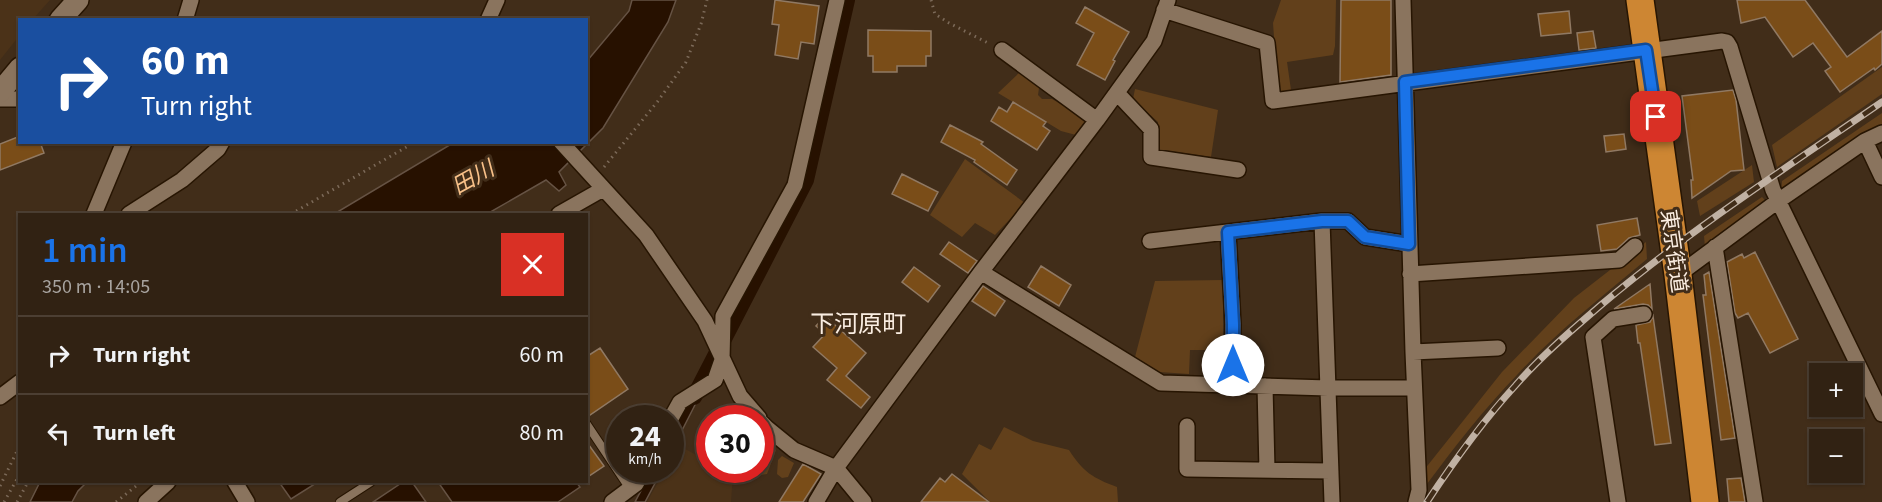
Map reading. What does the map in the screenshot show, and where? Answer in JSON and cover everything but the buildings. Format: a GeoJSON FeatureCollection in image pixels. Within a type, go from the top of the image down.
{"type":"FeatureCollection","features":[{"type":"Feature","properties":{"kind":"highway","name":"東京街道"},"geometry":{"type":"LineString","coordinates":[[1640,0],[1678,275],[1706,502]]}},
{"type":"Feature","properties":{"kind":"street"},"geometry":{"type":"LineString","coordinates":[[62,18],[78,0]]}},
{"type":"Feature","properties":{"kind":"street"},"geometry":{"type":"LineString","coordinates":[[186,18],[190,0]]}},
{"type":"Feature","properties":{"kind":"street"},"geometry":{"type":"LineString","coordinates":[[489,18],[496,0]]}},
{"type":"Feature","properties":{"kind":"street"},"geometry":{"type":"LineString","coordinates":[[678,405],[716,380],[723,360],[723,316],[795,185],[837,0]]}},
{"type":"Feature","properties":{"kind":"street"},"geometry":{"type":"LineString","coordinates":[[1402,0],[1419,490],[1416,502]]}},
{"type":"Feature","properties":{"kind":"street"},"geometry":{"type":"LineString","coordinates":[[816,502],[836,468],[1154,41],[1166,5],[1267,43],[1273,101],[1722,40],[1727,42],[1773,190],[1882,414]]}},
{"type":"Feature","properties":{"kind":"street"},"geometry":{"type":"LineString","coordinates":[[1002,50],[1097,120]]}},
{"type":"Feature","properties":{"kind":"street"},"geometry":{"type":"LineString","coordinates":[[0,92],[18,70]]}},
{"type":"Feature","properties":{"kind":"street"},"geometry":{"type":"LineString","coordinates":[[1117,93],[1151,129],[1151,157],[1238,170]]}},
{"type":"Feature","properties":{"kind":"street"},"geometry":{"type":"LineString","coordinates":[[0,99],[18,99]]}},
{"type":"Feature","properties":{"kind":"street"},"geometry":{"type":"LineString","coordinates":[[1678,275],[1778,201],[1865,141],[1882,133]]}},
{"type":"Feature","properties":{"kind":"street"},"geometry":{"type":"LineString","coordinates":[[1865,141],[1882,177]]}},
{"type":"Feature","properties":{"kind":"street"},"geometry":{"type":"LineString","coordinates":[[94,213],[123,144]]}},
{"type":"Feature","properties":{"kind":"street"},"geometry":{"type":"LineString","coordinates":[[131,213],[182,180],[221,144]]}},
{"type":"Feature","properties":{"kind":"street"},"geometry":{"type":"LineString","coordinates":[[563,144],[594,171],[603,189],[646,235],[705,321],[740,396],[748,405]]}},
{"type":"Feature","properties":{"kind":"street"},"geometry":{"type":"LineString","coordinates":[[561,213],[603,189]]}},
{"type":"Feature","properties":{"kind":"street"},"geometry":{"type":"LineString","coordinates":[[1150,241],[1322,221],[1348,221],[1365,237],[1409,244]]}},
{"type":"Feature","properties":{"kind":"street"},"geometry":{"type":"LineString","coordinates":[[1322,221],[1332,502]]}},
{"type":"Feature","properties":{"kind":"street"},"geometry":{"type":"LineString","coordinates":[[1228,232],[1233,324],[1232,385]]}},
{"type":"Feature","properties":{"kind":"street"},"geometry":{"type":"LineString","coordinates":[[1410,274],[1619,260],[1635,246]]}},
{"type":"Feature","properties":{"kind":"street"},"geometry":{"type":"LineString","coordinates":[[1715,248],[1755,502]]}},
{"type":"Feature","properties":{"kind":"street"},"geometry":{"type":"LineString","coordinates":[[981,272],[1161,383],[1414,388]]}},
{"type":"Feature","properties":{"kind":"street"},"geometry":{"type":"LineString","coordinates":[[1618,502],[1593,337],[1613,319],[1644,314]]}},
{"type":"Feature","properties":{"kind":"street"},"geometry":{"type":"LineString","coordinates":[[1413,352],[1498,348]]}},
{"type":"Feature","properties":{"kind":"street"},"geometry":{"type":"LineString","coordinates":[[0,397],[18,384]]}},
{"type":"Feature","properties":{"kind":"street"},"geometry":{"type":"LineString","coordinates":[[1265,386],[1267,470]]}},
{"type":"Feature","properties":{"kind":"street"},"geometry":{"type":"LineString","coordinates":[[1187,426],[1187,469],[1331,471]]}},
{"type":"Feature","properties":{"kind":"street"},"geometry":{"type":"LineString","coordinates":[[774,434],[794,450],[836,468],[864,502]]}},
{"type":"Feature","properties":{"kind":"street"},"geometry":{"type":"LineString","coordinates":[[146,502],[167,483]]}},
{"type":"Feature","properties":{"kind":"street"},"geometry":{"type":"LineString","coordinates":[[236,483],[247,502]]}},
{"type":"Feature","properties":{"kind":"street"},"geometry":{"type":"LineString","coordinates":[[612,502],[637,483]]}},
{"type":"Feature","properties":{"kind":"lane"},"geometry":{"type":"LineString","coordinates":[[588,426],[630,489]]}},
{"type":"Feature","properties":{"kind":"lane"},"geometry":{"type":"LineString","coordinates":[[340,502],[369,483]]}},
{"type":"Feature","properties":{"kind":"path"},"geometry":{"type":"LineString","coordinates":[[594,171],[610,161],[686,62],[707,0]]}},
{"type":"Feature","properties":{"kind":"path"},"geometry":{"type":"LineString","coordinates":[[931,0],[935,14],[1002,50]]}},
{"type":"Feature","properties":{"kind":"path"},"geometry":{"type":"LineString","coordinates":[[293,213],[412,144]]}},
{"type":"Feature","properties":{"kind":"path"},"geometry":{"type":"LineString","coordinates":[[0,486],[18,449]]}},
{"type":"Feature","properties":{"kind":"path"},"geometry":{"type":"LineString","coordinates":[[4,502],[18,478]]}},
{"type":"Feature","properties":{"kind":"path"},"geometry":{"type":"LineString","coordinates":[[17,502],[27,483]]}},
{"type":"Feature","properties":{"kind":"path"},"geometry":{"type":"LineString","coordinates":[[116,502],[140,483]]}},
{"type":"Feature","properties":{"kind":"shaded area"},"geometry":{"type":"Polygon","coordinates":[[[0,0],[50,0],[34,18],[18,18],[18,37],[0,60],[0,0]]]}},
{"type":"Feature","properties":{"kind":"shaded area"},"geometry":{"type":"Polygon","coordinates":[[[1281,0],[1336,0],[1335,46],[1333,55],[1287,62],[1291,90],[1278,92],[1273,23],[1281,0]]]}},
{"type":"Feature","properties":{"kind":"shaded area"},"geometry":{"type":"Polygon","coordinates":[[[1882,67],[1882,94],[1777,167],[1772,145],[1882,67]]]}},
{"type":"Feature","properties":{"kind":"shaded area"},"geometry":{"type":"Polygon","coordinates":[[[1020,72],[1039,88],[1038,95],[1042,99],[1052,99],[1087,119],[1076,135],[1061,131],[998,93],[1020,72]]]}},
{"type":"Feature","properties":{"kind":"shaded area"},"geometry":{"type":"Polygon","coordinates":[[[1135,89],[1218,110],[1211,157],[1156,149],[1158,122],[1133,99],[1135,89]]]}},
{"type":"Feature","properties":{"kind":"shaded area"},"geometry":{"type":"Polygon","coordinates":[[[1882,113],[1882,126],[1781,193],[1782,181],[1882,113]]]}},
{"type":"Feature","properties":{"kind":"shaded area"},"geometry":{"type":"Polygon","coordinates":[[[965,159],[1025,203],[995,235],[975,223],[962,237],[930,215],[965,159]]]}},
{"type":"Feature","properties":{"kind":"shaded area"},"geometry":{"type":"Polygon","coordinates":[[[1752,165],[1754,182],[1700,216],[1697,201],[1752,165]]]}},
{"type":"Feature","properties":{"kind":"shaded area"},"geometry":{"type":"Polygon","coordinates":[[[1762,197],[1767,202],[1705,248],[1704,236],[1762,197]]]}},
{"type":"Feature","properties":{"kind":"shaded area"},"geometry":{"type":"Polygon","coordinates":[[[1646,242],[1647,259],[1532,359],[1480,416],[1424,488],[1424,470],[1502,372],[1574,298],[1646,242]]]}},
{"type":"Feature","properties":{"kind":"shaded area"},"geometry":{"type":"Polygon","coordinates":[[[1223,280],[1223,350],[1190,350],[1189,374],[1159,372],[1135,357],[1155,281],[1223,280]]]}},
{"type":"Feature","properties":{"kind":"shaded area"},"geometry":{"type":"Polygon","coordinates":[[[1004,427],[1033,441],[1069,450],[1089,473],[1117,487],[1118,502],[990,502],[962,474],[979,444],[991,450],[1004,427]]]}},
{"type":"Feature","properties":{"kind":"shaded area"},"geometry":{"type":"Polygon","coordinates":[[[684,448],[696,455],[696,483],[732,483],[731,502],[647,502],[658,483],[684,483],[684,448]]]}},
{"type":"Feature","properties":{"kind":"shaded area"},"geometry":{"type":"Polygon","coordinates":[[[782,456],[794,463],[788,477],[782,478],[777,474],[778,460],[782,456]]]}},
{"type":"Feature","properties":{"kind":"water"},"geometry":{"type":"Polygon","coordinates":[[[632,0],[676,0],[668,22],[603,128],[588,143],[588,60],[629,11],[632,0]]]}},
{"type":"Feature","properties":{"kind":"water","name":"田川"},"geometry":{"type":"Polygon","coordinates":[[[451,144],[587,144],[559,172],[566,185],[559,191],[546,180],[489,213],[336,213],[451,144]]]}},
{"type":"Feature","properties":{"kind":"water"},"geometry":{"type":"Polygon","coordinates":[[[699,397],[684,426],[684,409],[688,401],[699,397]]]}},
{"type":"Feature","properties":{"kind":"water"},"geometry":{"type":"Polygon","coordinates":[[[40,483],[86,483],[72,502],[30,502],[40,483]]]}},
{"type":"Feature","properties":{"kind":"water"},"geometry":{"type":"Polygon","coordinates":[[[280,483],[316,483],[291,499],[280,483]]]}},
{"type":"Feature","properties":{"kind":"water"},"geometry":{"type":"Polygon","coordinates":[[[402,483],[413,483],[426,502],[373,502],[402,483]]]}},
{"type":"Feature","properties":{"kind":"water"},"geometry":{"type":"Polygon","coordinates":[[[439,483],[577,483],[580,487],[558,502],[452,502],[439,483]]]}},
{"type":"Feature","properties":{"kind":"water"},"geometry":{"type":"Polygon","coordinates":[[[645,483],[655,483],[645,502],[635,502],[645,483]]]}},
{"type":"Feature","properties":{"kind":"waterway"},"geometry":{"type":"LineString","coordinates":[[694,397],[806,180],[847,0]]}},
{"type":"Feature","properties":{"kind":"railway"},"geometry":{"type":"LineString","coordinates":[[1427,502],[1491,414],[1525,375],[1568,334],[1635,277],[1704,225],[1882,102]]}},
{"type":"Feature","properties":{"kind":"district","name":"下河原町"},"geometry":{"type":"Point","coordinates":[858,324]}},
{"type":"Feature","properties":{"kind":"route"},"geometry":{"type":"LineString","coordinates":[[1233,365],[1228,232],[1322,221],[1348,221],[1365,237],[1409,244],[1405,82],[1646,50],[1656,117]]}}]}
